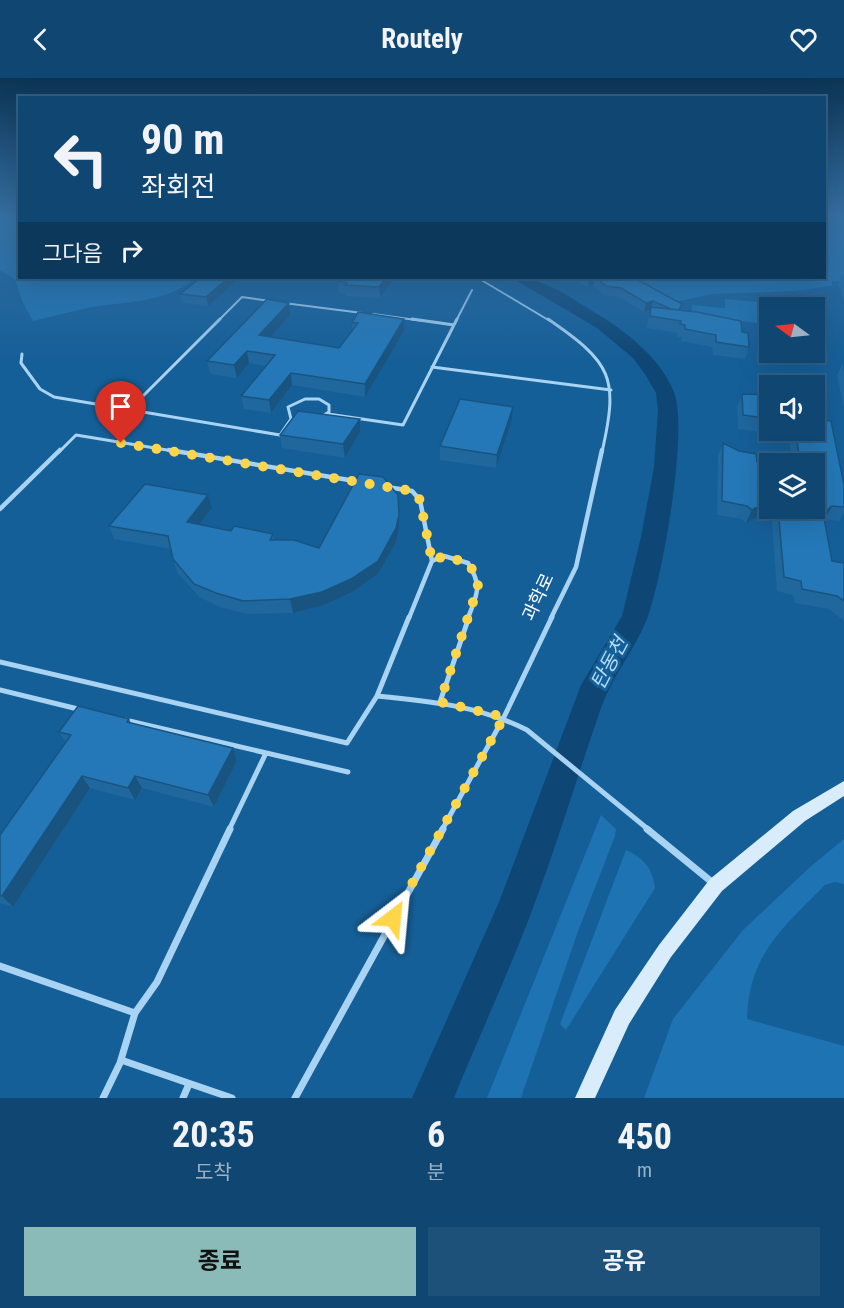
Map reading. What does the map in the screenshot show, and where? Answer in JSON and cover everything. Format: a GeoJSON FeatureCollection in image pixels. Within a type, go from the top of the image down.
{"type":"FeatureCollection","features":[{"type":"Feature","properties":{"kind":"main road"},"geometry":{"type":"LineString","coordinates":[[585,1098],[622,1017],[665,951],[716,885],[799,816],[844,788]]}},
{"type":"Feature","properties":{"kind":"lane","name":"과학로"},"geometry":{"type":"LineString","coordinates":[[295,1098],[504,717],[576,567],[611,411],[611,390],[602,367],[590,353],[542,317],[480,279]]}},
{"type":"Feature","properties":{"kind":"lane"},"geometry":{"type":"LineString","coordinates":[[328,414],[403,425],[472,290]]}},
{"type":"Feature","properties":{"kind":"lane"},"geometry":{"type":"LineString","coordinates":[[130,409],[242,297],[454,325]]}},
{"type":"Feature","properties":{"kind":"lane"},"geometry":{"type":"LineString","coordinates":[[22,354],[21,363],[40,389],[54,397],[280,435],[291,419]]}},
{"type":"Feature","properties":{"kind":"lane"},"geometry":{"type":"LineString","coordinates":[[432,367],[611,390]]}},
{"type":"Feature","properties":{"kind":"lane"},"geometry":{"type":"LineString","coordinates":[[305,399],[325,401],[330,408],[328,414],[321,419],[309,422],[291,419],[287,411],[288,407],[305,399]]}},
{"type":"Feature","properties":{"kind":"lane"},"geometry":{"type":"LineString","coordinates":[[0,509],[76,435],[365,483]]}},
{"type":"Feature","properties":{"kind":"lane"},"geometry":{"type":"LineString","coordinates":[[0,662],[347,743],[376,696],[432,561],[420,500],[412,491],[377,485]]}},
{"type":"Feature","properties":{"kind":"lane"},"geometry":{"type":"LineString","coordinates":[[432,561],[444,556],[468,563],[477,577],[478,587],[440,702]]}},
{"type":"Feature","properties":{"kind":"lane"},"geometry":{"type":"LineString","coordinates":[[0,690],[93,712]]}},
{"type":"Feature","properties":{"kind":"lane"},"geometry":{"type":"LineString","coordinates":[[376,696],[440,702],[504,717],[528,730],[716,885]]}},
{"type":"Feature","properties":{"kind":"lane"},"geometry":{"type":"LineString","coordinates":[[116,718],[348,772]]}},
{"type":"Feature","properties":{"kind":"lane"},"geometry":{"type":"LineString","coordinates":[[103,1098],[121,1060],[135,1013],[157,982],[266,753]]}},
{"type":"Feature","properties":{"kind":"lane"},"geometry":{"type":"LineString","coordinates":[[0,966],[135,1013]]}},
{"type":"Feature","properties":{"kind":"lane"},"geometry":{"type":"LineString","coordinates":[[121,1060],[232,1098]]}},
{"type":"Feature","properties":{"kind":"lane"},"geometry":{"type":"LineString","coordinates":[[183,1098],[189,1084]]}},
{"type":"Feature","properties":{"kind":"shaded area"},"geometry":{"type":"Polygon","coordinates":[[[0,265],[18,265],[18,279],[194,279],[171,293],[158,297],[87,308],[33,321],[22,301],[15,279],[0,270],[0,265]]]}},
{"type":"Feature","properties":{"kind":"shaded area"},"geometry":{"type":"Polygon","coordinates":[[[826,265],[844,265],[844,282],[832,281],[832,286],[795,291],[713,294],[675,302],[630,279],[826,279],[826,265]]]}},
{"type":"Feature","properties":{"kind":"shaded area"},"geometry":{"type":"Polygon","coordinates":[[[725,299],[759,302],[759,323],[691,316],[692,305],[725,308],[725,299]]]}},
{"type":"Feature","properties":{"kind":"shaded area"},"geometry":{"type":"Polygon","coordinates":[[[601,815],[616,829],[615,836],[577,934],[521,1098],[487,1098],[601,815]]]}},
{"type":"Feature","properties":{"kind":"shaded area"},"geometry":{"type":"Polygon","coordinates":[[[844,839],[844,884],[835,882],[825,885],[795,915],[771,944],[754,977],[749,996],[747,1019],[844,1046],[844,1098],[644,1098],[673,1019],[743,930],[809,868],[844,839]]]}},
{"type":"Feature","properties":{"kind":"shaded area"},"geometry":{"type":"Polygon","coordinates":[[[626,850],[638,857],[650,870],[655,888],[566,1030],[560,1024],[626,850]]]}},
{"type":"Feature","properties":{"kind":"building"},"geometry":{"type":"Polygon","coordinates":[[[199,279],[227,279],[206,297],[180,294],[199,279]]]}},
{"type":"Feature","properties":{"kind":"building"},"geometry":{"type":"Polygon","coordinates":[[[340,279],[385,279],[379,287],[345,285],[347,283],[338,281],[340,279]]]}},
{"type":"Feature","properties":{"kind":"building"},"geometry":{"type":"Polygon","coordinates":[[[597,279],[636,279],[682,304],[679,310],[671,309],[653,301],[646,303],[621,288],[606,286],[597,279]]]}},
{"type":"Feature","properties":{"kind":"building"},"geometry":{"type":"Polygon","coordinates":[[[267,299],[289,303],[259,335],[339,348],[358,323],[352,323],[358,312],[404,319],[365,384],[291,373],[269,400],[241,396],[275,355],[247,351],[234,365],[207,361],[267,299]]]}},
{"type":"Feature","properties":{"kind":"building"},"geometry":{"type":"Polygon","coordinates":[[[651,307],[697,312],[741,321],[742,332],[748,333],[749,347],[716,342],[716,335],[685,329],[685,325],[680,324],[681,321],[650,316],[651,307]]]}},
{"type":"Feature","properties":{"kind":"building"},"geometry":{"type":"Polygon","coordinates":[[[742,394],[759,395],[759,417],[743,415],[742,394]]]}},
{"type":"Feature","properties":{"kind":"building"},"geometry":{"type":"Polygon","coordinates":[[[460,399],[513,407],[497,455],[440,446],[460,399]]]}},
{"type":"Feature","properties":{"kind":"building"},"geometry":{"type":"Polygon","coordinates":[[[298,411],[360,419],[343,444],[280,435],[298,411]]]}},
{"type":"Feature","properties":{"kind":"building"},"geometry":{"type":"Polygon","coordinates":[[[825,420],[831,421],[844,485],[844,507],[832,506],[825,511],[825,453],[799,453],[797,441],[825,441],[825,420]]]}},
{"type":"Feature","properties":{"kind":"building"},"geometry":{"type":"Polygon","coordinates":[[[723,443],[739,451],[756,454],[759,462],[759,506],[752,510],[747,506],[722,501],[723,443]]]}},
{"type":"Feature","properties":{"kind":"building"},"geometry":{"type":"Polygon","coordinates":[[[359,474],[383,477],[398,495],[399,515],[396,528],[378,561],[351,579],[322,592],[290,599],[243,601],[216,593],[194,584],[173,559],[168,536],[109,526],[145,484],[208,495],[187,522],[231,531],[234,526],[273,534],[270,540],[294,540],[319,548],[359,474]]]}},
{"type":"Feature","properties":{"kind":"building"},"geometry":{"type":"Polygon","coordinates":[[[779,519],[824,519],[832,561],[844,563],[844,601],[837,596],[802,589],[801,581],[784,577],[779,519]]]}},
{"type":"Feature","properties":{"kind":"building"},"geometry":{"type":"Polygon","coordinates":[[[78,706],[129,719],[127,722],[233,748],[208,795],[135,776],[128,788],[82,776],[0,896],[0,835],[71,735],[59,732],[78,706]]]}},
{"type":"Feature","properties":{"kind":"waterway","name":"탄동천"},"geometry":{"type":"LineString","coordinates":[[433,1098],[515,907],[595,685],[635,616],[647,570],[664,467],[668,410],[665,393],[654,373],[639,354],[603,324],[522,279]]}},
{"type":"Feature","properties":{"kind":"route"},"geometry":{"type":"LineString","coordinates":[[121,443],[412,491],[420,500],[432,561],[444,556],[468,563],[477,577],[478,587],[440,702],[504,717],[393,918]]}}]}
